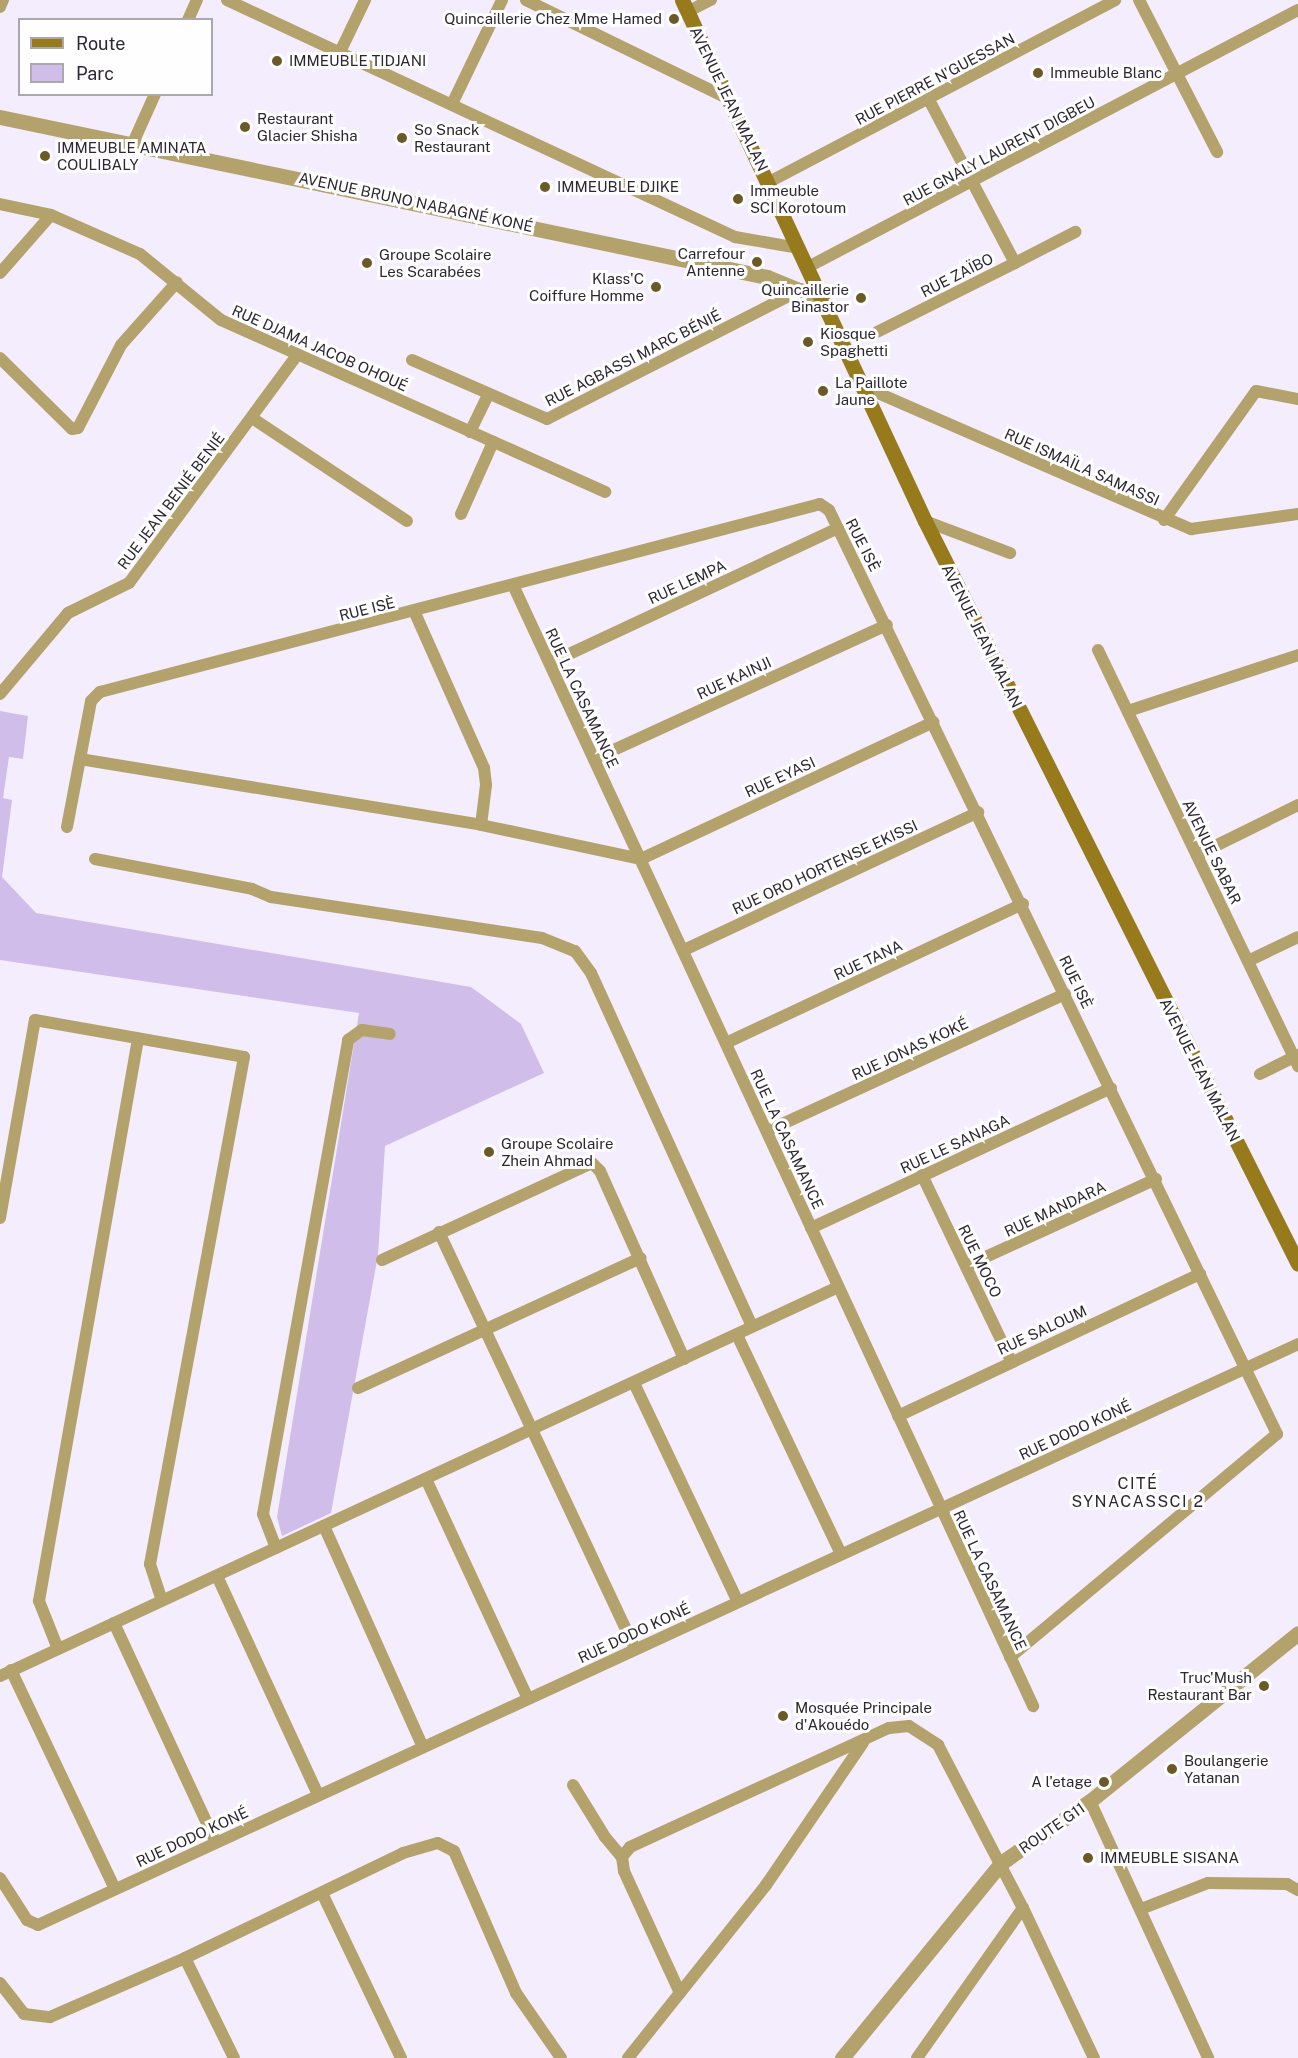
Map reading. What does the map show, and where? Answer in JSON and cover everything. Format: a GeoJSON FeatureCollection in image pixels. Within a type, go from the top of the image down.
{"type":"FeatureCollection","features":[{"type":"Feature","properties":{"kind":"main road","name":"AVENUE JEAN MALAN"},"geometry":{"type":"LineString","coordinates":[[685,6],[925,521],[1298,1264]]}},
{"type":"Feature","properties":{"kind":"street"},"geometry":{"type":"LineString","coordinates":[[0,6],[3,0]]}},
{"type":"Feature","properties":{"kind":"street"},"geometry":{"type":"LineString","coordinates":[[189,18],[197,0]]}},
{"type":"Feature","properties":{"kind":"street"},"geometry":{"type":"LineString","coordinates":[[227,0],[453,102],[735,237],[799,248]]}},
{"type":"Feature","properties":{"kind":"street"},"geometry":{"type":"LineString","coordinates":[[340,52],[365,0]]}},
{"type":"Feature","properties":{"kind":"street"},"geometry":{"type":"LineString","coordinates":[[453,102],[502,0]]}},
{"type":"Feature","properties":{"kind":"street"},"geometry":{"type":"LineString","coordinates":[[526,0],[729,99]]}},
{"type":"Feature","properties":{"kind":"street"},"geometry":{"type":"LineString","coordinates":[[685,6],[711,0]]}},
{"type":"Feature","properties":{"kind":"street","name":"RUE PIERRE N'GUESSAN"},"geometry":{"type":"LineString","coordinates":[[768,182],[929,100],[1115,0]]}},
{"type":"Feature","properties":{"kind":"street"},"geometry":{"type":"LineString","coordinates":[[1138,0],[1217,152]]}},
{"type":"Feature","properties":{"kind":"street","name":"RUE GNALY LAURENT DIGBEU"},"geometry":{"type":"LineString","coordinates":[[808,267],[1298,10]]}},
{"type":"Feature","properties":{"kind":"street"},"geometry":{"type":"LineString","coordinates":[[133,143],[154,96]]}},
{"type":"Feature","properties":{"kind":"street","name":"RUE ZAÏBO"},"geometry":{"type":"LineString","coordinates":[[877,332],[1015,263],[929,100]]}},
{"type":"Feature","properties":{"kind":"street","name":"AVENUE BRUNO NABAGNÉ KONÉ"},"geometry":{"type":"LineString","coordinates":[[0,117],[767,277],[800,290],[825,306]]}},
{"type":"Feature","properties":{"kind":"street","name":"RUE DJAMA JACOB OHOUÉ"},"geometry":{"type":"LineString","coordinates":[[0,204],[51,215],[141,254],[221,320],[605,492]]}},
{"type":"Feature","properties":{"kind":"street"},"geometry":{"type":"LineString","coordinates":[[0,273],[51,215]]}},
{"type":"Feature","properties":{"kind":"street"},"geometry":{"type":"LineString","coordinates":[[1015,263],[1075,232]]}},
{"type":"Feature","properties":{"kind":"street"},"geometry":{"type":"LineString","coordinates":[[0,358],[72,429],[78,428],[121,345],[177,282]]}},
{"type":"Feature","properties":{"kind":"street","name":"RUE AGBASSI MARC BÉNIÉ"},"geometry":{"type":"LineString","coordinates":[[412,360],[547,419],[800,290]]}},
{"type":"Feature","properties":{"kind":"street","name":"RUE JEAN BENIÉ BENIÉ"},"geometry":{"type":"LineString","coordinates":[[0,694],[68,613],[129,583],[297,355]]}},
{"type":"Feature","properties":{"kind":"street","name":"RUE ISMAÏLA SAMASSI"},"geometry":{"type":"LineString","coordinates":[[864,387],[1164,520],[1191,529],[1298,514]]}},
{"type":"Feature","properties":{"kind":"street"},"geometry":{"type":"LineString","coordinates":[[1164,520],[1256,391],[1298,399]]}},
{"type":"Feature","properties":{"kind":"street"},"geometry":{"type":"LineString","coordinates":[[470,432],[488,395]]}},
{"type":"Feature","properties":{"kind":"street"},"geometry":{"type":"LineString","coordinates":[[252,418],[407,521]]}},
{"type":"Feature","properties":{"kind":"street"},"geometry":{"type":"LineString","coordinates":[[461,514],[493,442]]}},
{"type":"Feature","properties":{"kind":"street","name":"RUE ISÈ"},"geometry":{"type":"LineString","coordinates":[[67,827],[91,701],[100,692],[415,613],[820,504],[829,510],[1023,904],[1277,1434],[1010,1657]]}},
{"type":"Feature","properties":{"kind":"street"},"geometry":{"type":"LineString","coordinates":[[925,521],[1010,553]]}},
{"type":"Feature","properties":{"kind":"street","name":"RUE LEMPA"},"geometry":{"type":"LineString","coordinates":[[550,663],[837,528]]}},
{"type":"Feature","properties":{"kind":"street","name":"RUE LA CASAMANCE"},"geometry":{"type":"LineString","coordinates":[[513,585],[1033,1706]]}},
{"type":"Feature","properties":{"kind":"street"},"geometry":{"type":"LineString","coordinates":[[415,613],[484,768],[486,785],[481,825]]}},
{"type":"Feature","properties":{"kind":"street","name":"RUE KAINJI"},"geometry":{"type":"LineString","coordinates":[[594,759],[887,625]]}},
{"type":"Feature","properties":{"kind":"street","name":"AVENUE SABAR"},"geometry":{"type":"LineString","coordinates":[[1098,650],[1297,1060]]}},
{"type":"Feature","properties":{"kind":"street"},"geometry":{"type":"LineString","coordinates":[[1128,711],[1298,656]]}},
{"type":"Feature","properties":{"kind":"street","name":"RUE EYASI"},"geometry":{"type":"LineString","coordinates":[[641,859],[933,722]]}},
{"type":"Feature","properties":{"kind":"street"},"geometry":{"type":"LineString","coordinates":[[80,759],[481,825],[641,859]]}},
{"type":"Feature","properties":{"kind":"street"},"geometry":{"type":"LineString","coordinates":[[1197,855],[1298,805]]}},
{"type":"Feature","properties":{"kind":"street","name":"RUE ORO HORTENSE EKISSI"},"geometry":{"type":"LineString","coordinates":[[684,950],[978,812]]}},
{"type":"Feature","properties":{"kind":"street"},"geometry":{"type":"LineString","coordinates":[[95,859],[252,889],[271,897],[542,938],[575,951],[591,973],[752,1326]]}},
{"type":"Feature","properties":{"kind":"street","name":"RUE TANA"},"geometry":{"type":"LineString","coordinates":[[726,1043],[1023,904]]}},
{"type":"Feature","properties":{"kind":"street"},"geometry":{"type":"LineString","coordinates":[[1248,961],[1298,937]]}},
{"type":"Feature","properties":{"kind":"street","name":"RUE JONAS KOKÉ"},"geometry":{"type":"LineString","coordinates":[[767,1131],[1065,994]]}},
{"type":"Feature","properties":{"kind":"street"},"geometry":{"type":"LineString","coordinates":[[0,1218],[35,1020],[244,1057],[150,1564],[162,1600]]}},
{"type":"Feature","properties":{"kind":"street"},"geometry":{"type":"LineString","coordinates":[[276,1548],[263,1514],[348,1040],[362,1030],[390,1034]]}},
{"type":"Feature","properties":{"kind":"street"},"geometry":{"type":"LineString","coordinates":[[58,1649],[39,1601],[138,1039]]}},
{"type":"Feature","properties":{"kind":"street"},"geometry":{"type":"LineString","coordinates":[[1260,1074],[1297,1060]]}},
{"type":"Feature","properties":{"kind":"street","name":"RUE LE SANAGA"},"geometry":{"type":"LineString","coordinates":[[811,1228],[1111,1088]]}},
{"type":"Feature","properties":{"kind":"street"},"geometry":{"type":"LineString","coordinates":[[382,1260],[592,1163],[600,1171],[684,1359]]}},
{"type":"Feature","properties":{"kind":"street","name":"RUE MOCO"},"geometry":{"type":"LineString","coordinates":[[922,1175],[1011,1361]]}},
{"type":"Feature","properties":{"kind":"street","name":"RUE MANDARA"},"geometry":{"type":"LineString","coordinates":[[966,1266],[1156,1179]]}},
{"type":"Feature","properties":{"kind":"street"},"geometry":{"type":"LineString","coordinates":[[439,1232],[530,1431],[635,1649]]}},
{"type":"Feature","properties":{"kind":"street"},"geometry":{"type":"LineString","coordinates":[[358,1388],[640,1258]]}},
{"type":"Feature","properties":{"kind":"street","name":"RUE SALOUM"},"geometry":{"type":"LineString","coordinates":[[898,1416],[1200,1274]]}},
{"type":"Feature","properties":{"kind":"street"},"geometry":{"type":"LineString","coordinates":[[115,1889],[6,1673],[838,1287]]}},
{"type":"Feature","properties":{"kind":"street"},"geometry":{"type":"LineString","coordinates":[[737,1335],[841,1554]]}},
{"type":"Feature","properties":{"kind":"street","name":"RUE DODO KONÉ"},"geometry":{"type":"LineString","coordinates":[[0,1878],[27,1920],[38,1925],[1298,1344]]}},
{"type":"Feature","properties":{"kind":"street"},"geometry":{"type":"LineString","coordinates":[[634,1383],[738,1602]]}},
{"type":"Feature","properties":{"kind":"street"},"geometry":{"type":"LineString","coordinates":[[426,1479],[528,1699]]}},
{"type":"Feature","properties":{"kind":"street"},"geometry":{"type":"LineString","coordinates":[[324,1526],[423,1747]]}},
{"type":"Feature","properties":{"kind":"street"},"geometry":{"type":"LineString","coordinates":[[218,1576],[318,1795]]}},
{"type":"Feature","properties":{"kind":"street"},"geometry":{"type":"LineString","coordinates":[[114,1623],[216,1843]]}},
{"type":"Feature","properties":{"kind":"street","name":"ROUTE G11"},"geometry":{"type":"LineString","coordinates":[[842,2058],[1001,1863],[1090,1801],[1298,1633]]}},
{"type":"Feature","properties":{"kind":"street"},"geometry":{"type":"LineString","coordinates":[[622,1857],[630,1846],[864,1742],[889,1728],[909,1726],[938,1744],[1001,1863],[1094,2058]]}},
{"type":"Feature","properties":{"kind":"street"},"geometry":{"type":"LineString","coordinates":[[628,2058],[766,1885],[864,1742]]}},
{"type":"Feature","properties":{"kind":"street"},"geometry":{"type":"LineString","coordinates":[[573,1785],[605,1837],[622,1857],[624,1871],[680,1993]]}},
{"type":"Feature","properties":{"kind":"street"},"geometry":{"type":"LineString","coordinates":[[1090,1801],[1208,2058]]}},
{"type":"Feature","properties":{"kind":"street"},"geometry":{"type":"LineString","coordinates":[[0,1983],[24,2014],[50,2017],[185,1958],[403,1853],[438,1843],[454,1851],[516,1993],[561,2058]]}},
{"type":"Feature","properties":{"kind":"street"},"geometry":{"type":"LineString","coordinates":[[1141,1909],[1208,1883],[1287,1884],[1298,1890]]}},
{"type":"Feature","properties":{"kind":"street"},"geometry":{"type":"LineString","coordinates":[[322,1893],[401,2058]]}},
{"type":"Feature","properties":{"kind":"street"},"geometry":{"type":"LineString","coordinates":[[917,2058],[1023,1908]]}},
{"type":"Feature","properties":{"kind":"street"},"geometry":{"type":"LineString","coordinates":[[185,1958],[234,2058]]}},
{"type":"Feature","properties":{"kind":"green space"},"geometry":{"type":"Polygon","coordinates":[[[0,711],[28,716],[23,759],[9,757],[3,798],[12,800],[2,877],[36,913],[471,987],[521,1024],[544,1073],[385,1146],[378,1255],[331,1513],[282,1536],[277,1517],[359,1013],[0,960],[0,711]]]}},
{"type":"Feature","properties":{"kind":"place","name":"Quincaillerie Chez Mme Hamed"},"geometry":{"type":"Point","coordinates":[674,19]}},
{"type":"Feature","properties":{"kind":"place","name":"IMMEUBLE TIDJANI"},"geometry":{"type":"Point","coordinates":[277,61]}},
{"type":"Feature","properties":{"kind":"place","name":"Immeuble Blanc"},"geometry":{"type":"Point","coordinates":[1038,73]}},
{"type":"Feature","properties":{"kind":"place","name":"Restaurant Glacier Shisha"},"geometry":{"type":"Point","coordinates":[245,127]}},
{"type":"Feature","properties":{"kind":"place","name":"So Snack Restaurant"},"geometry":{"type":"Point","coordinates":[402,138]}},
{"type":"Feature","properties":{"kind":"place","name":"IMMEUBLE AMINATA COULIBALY"},"geometry":{"type":"Point","coordinates":[45,156]}},
{"type":"Feature","properties":{"kind":"place","name":"IMMEUBLE DJIKE"},"geometry":{"type":"Point","coordinates":[545,187]}},
{"type":"Feature","properties":{"kind":"place","name":"Immeuble SCI Korotoum"},"geometry":{"type":"Point","coordinates":[738,199]}},
{"type":"Feature","properties":{"kind":"place","name":"Carrefour Antenne"},"geometry":{"type":"Point","coordinates":[757,262]}},
{"type":"Feature","properties":{"kind":"place","name":"Groupe Scolaire Les Scarabées"},"geometry":{"type":"Point","coordinates":[367,263]}},
{"type":"Feature","properties":{"kind":"place","name":"Klass'C Coiffure Homme"},"geometry":{"type":"Point","coordinates":[656,287]}},
{"type":"Feature","properties":{"kind":"place","name":"Quincaillerie Binastor"},"geometry":{"type":"Point","coordinates":[861,298]}},
{"type":"Feature","properties":{"kind":"place","name":"Kiosque Spaghetti"},"geometry":{"type":"Point","coordinates":[808,342]}},
{"type":"Feature","properties":{"kind":"place","name":"La Paillote Jaune"},"geometry":{"type":"Point","coordinates":[823,391]}},
{"type":"Feature","properties":{"kind":"place","name":"Groupe Scolaire Zhein Ahmad"},"geometry":{"type":"Point","coordinates":[489,1152]}},
{"type":"Feature","properties":{"kind":"place","name":"Truc'Mush Restaurant Bar"},"geometry":{"type":"Point","coordinates":[1264,1686]}},
{"type":"Feature","properties":{"kind":"place","name":"Mosquée Principale d'Akouédo"},"geometry":{"type":"Point","coordinates":[783,1716]}},
{"type":"Feature","properties":{"kind":"place","name":"Boulangerie Yatanan"},"geometry":{"type":"Point","coordinates":[1172,1769]}},
{"type":"Feature","properties":{"kind":"place","name":"A l'etage"},"geometry":{"type":"Point","coordinates":[1104,1782]}},
{"type":"Feature","properties":{"kind":"place","name":"IMMEUBLE SISANA"},"geometry":{"type":"Point","coordinates":[1088,1858]}},
{"type":"Feature","properties":{"kind":"district","name":"CITÉ SYNACASSCI 2"},"geometry":{"type":"Point","coordinates":[1138,1493]}}]}
